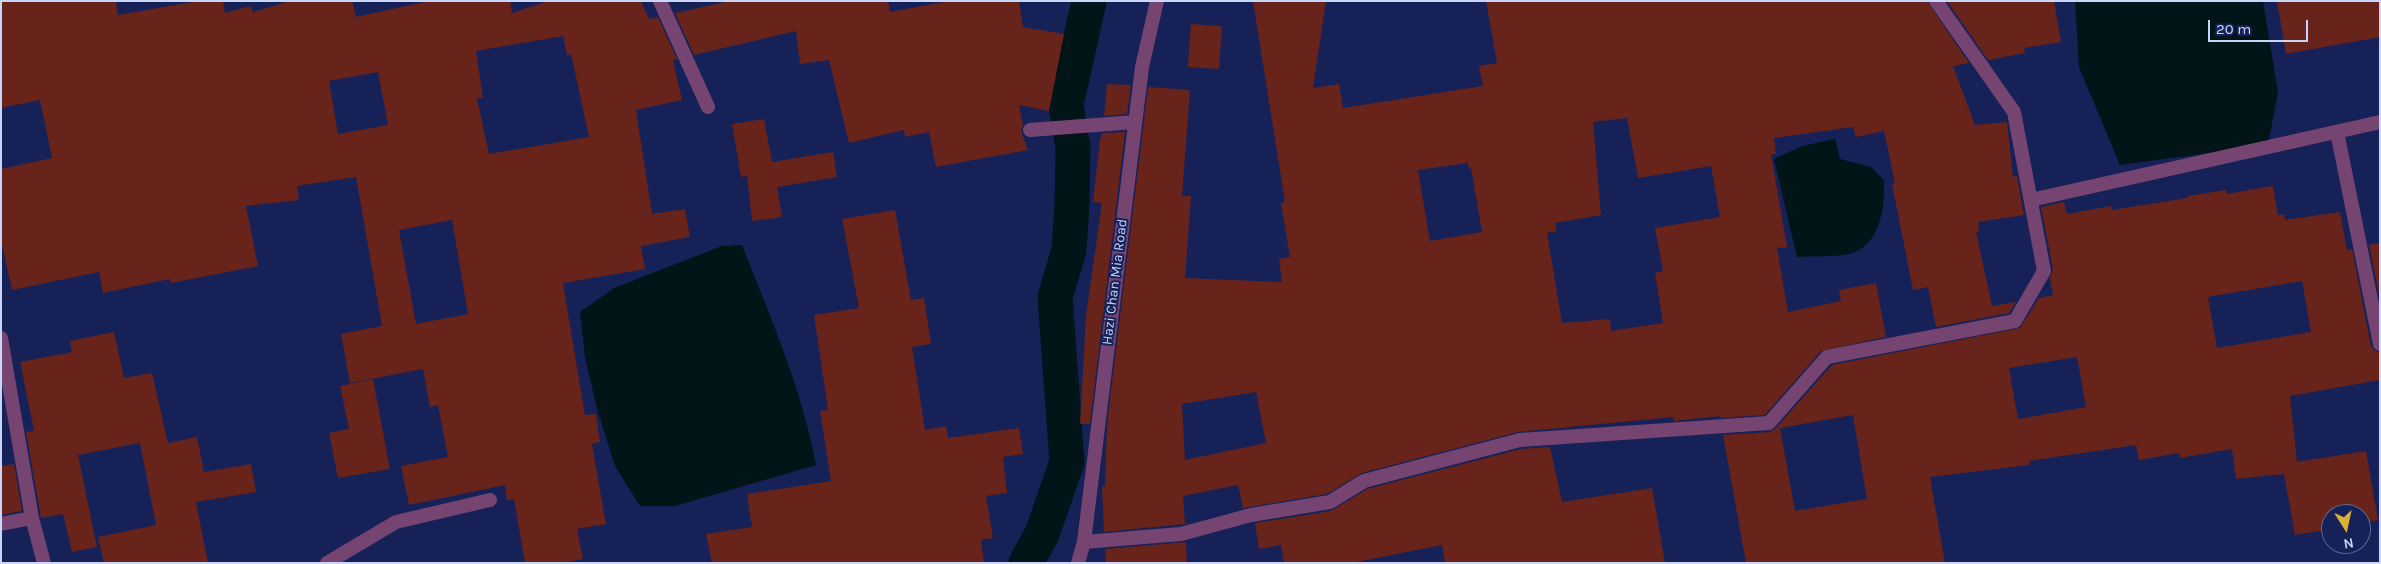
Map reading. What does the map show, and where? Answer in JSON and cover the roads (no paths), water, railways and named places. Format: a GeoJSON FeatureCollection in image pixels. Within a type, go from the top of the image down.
{"type":"FeatureCollection","features":[{"type":"Feature","properties":{"kind":"street"},"geometry":{"type":"LineString","coordinates":[[660,1],[708,107]]}},
{"type":"Feature","properties":{"kind":"street","name":"Hazi Chan Mia Road"},"geometry":{"type":"LineString","coordinates":[[1078,563],[1084,542],[1142,67],[1157,1]]}},
{"type":"Feature","properties":{"kind":"street"},"geometry":{"type":"LineString","coordinates":[[1084,542],[1181,534],[1251,515],[1330,502],[1364,481],[1520,440],[1769,423],[1827,357],[2014,321],[2044,272],[2014,112],[1936,1]]}},
{"type":"Feature","properties":{"kind":"street"},"geometry":{"type":"LineString","coordinates":[[1030,130],[1135,122]]}},
{"type":"Feature","properties":{"kind":"street"},"geometry":{"type":"LineString","coordinates":[[2031,200],[2380,122]]}},
{"type":"Feature","properties":{"kind":"street"},"geometry":{"type":"LineString","coordinates":[[2337,132],[2380,344]]}},
{"type":"Feature","properties":{"kind":"street"},"geometry":{"type":"LineString","coordinates":[[1,338],[32,518],[44,563]]}},
{"type":"Feature","properties":{"kind":"street"},"geometry":{"type":"LineString","coordinates":[[327,563],[396,522],[490,500]]}},
{"type":"Feature","properties":{"kind":"street"},"geometry":{"type":"LineString","coordinates":[[1,524],[32,518]]}},
{"type":"Feature","properties":{"kind":"waterway"},"geometry":{"type":"LineString","coordinates":[[1026,563],[1042,534],[1067,462],[1055,297],[1069,250],[1072,205],[1073,148],[1066,105],[1089,1]]}}]}
